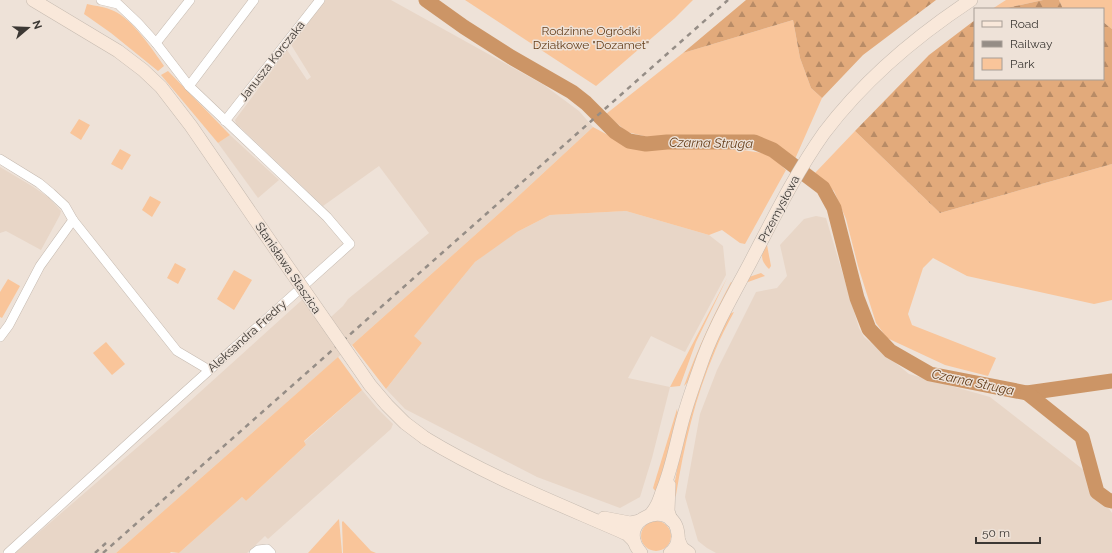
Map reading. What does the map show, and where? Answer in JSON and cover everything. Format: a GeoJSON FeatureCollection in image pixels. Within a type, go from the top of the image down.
{"type":"FeatureCollection","features":[{"type":"Feature","properties":{"kind":"street","name":"Stanisława Staszica"},"geometry":{"type":"LineString","coordinates":[[33,0],[118,51],[143,70],[161,87],[191,126],[370,385],[387,405],[401,418],[425,438],[453,455],[627,534],[637,549]]}},
{"type":"Feature","properties":{"kind":"street","name":"Aleksandra Fredry"},"geometry":{"type":"LineString","coordinates":[[8,553],[350,244],[327,217],[189,86],[156,43],[120,2],[101,0]]}},
{"type":"Feature","properties":{"kind":"street"},"geometry":{"type":"LineString","coordinates":[[156,43],[190,0]]}},
{"type":"Feature","properties":{"kind":"street"},"geometry":{"type":"LineString","coordinates":[[189,86],[254,0]]}},
{"type":"Feature","properties":{"kind":"street","name":"Janusza Korczaka"},"geometry":{"type":"LineString","coordinates":[[225,121],[320,0]]}},
{"type":"Feature","properties":{"kind":"street","name":"Przemysłowa"},"geometry":{"type":"LineString","coordinates":[[651,514],[657,508],[670,473],[688,402],[705,353],[715,330],[806,160],[828,128],[867,83],[894,57],[923,33],[971,0]]}},
{"type":"Feature","properties":{"kind":"street"},"geometry":{"type":"LineString","coordinates":[[0,159],[45,188],[65,206],[74,220],[177,351],[209,370]]}},
{"type":"Feature","properties":{"kind":"street"},"geometry":{"type":"LineString","coordinates":[[0,337],[9,325],[40,266],[74,220]]}},
{"type":"Feature","properties":{"kind":"street","name":"Przemysłowa"},"geometry":{"type":"LineString","coordinates":[[670,473],[668,511],[678,532],[678,539]]}},
{"type":"Feature","properties":{"kind":"street","name":"Stanisława Staszica"},"geometry":{"type":"LineString","coordinates":[[565,507],[619,522],[630,523],[639,521]]}},
{"type":"Feature","properties":{"kind":"street"},"geometry":{"type":"LineString","coordinates":[[637,549],[634,534],[635,527],[639,521],[651,514],[665,516],[671,520]]}},
{"type":"Feature","properties":{"kind":"street"},"geometry":{"type":"LineString","coordinates":[[670,553],[676,545],[678,539]]}},
{"type":"Feature","properties":{"kind":"street"},"geometry":{"type":"LineString","coordinates":[[678,539],[682,548],[689,553]]}},
{"type":"Feature","properties":{"kind":"street"},"geometry":{"type":"LineString","coordinates":[[254,553],[258,550],[267,548],[271,553]]}},
{"type":"Feature","properties":{"kind":"shaded area"},"geometry":{"type":"Polygon","coordinates":[[[324,0],[391,0],[544,85],[579,111],[593,127],[512,202],[352,345],[116,553],[15,553],[169,420],[303,299],[321,326],[343,306],[348,299],[429,233],[379,166],[323,206],[240,127],[237,127],[235,120],[287,50],[307,80],[311,77],[290,43],[324,0]]]}},
{"type":"Feature","properties":{"kind":"shaded area"},"geometry":{"type":"Polygon","coordinates":[[[230,135],[279,180],[258,198],[218,143],[230,135]]]}},
{"type":"Feature","properties":{"kind":"shaded area"},"geometry":{"type":"Polygon","coordinates":[[[0,167],[48,197],[61,211],[41,250],[6,231],[0,233],[0,167]]]}},
{"type":"Feature","properties":{"kind":"shaded area"},"geometry":{"type":"Polygon","coordinates":[[[626,211],[709,235],[723,246],[726,275],[685,352],[651,336],[628,378],[670,387],[652,458],[640,497],[620,508],[537,477],[405,409],[386,389],[422,343],[413,336],[475,262],[496,246],[517,232],[550,215],[626,211]]]}},
{"type":"Feature","properties":{"kind":"shaded area"},"geometry":{"type":"Polygon","coordinates":[[[816,216],[826,218],[859,328],[864,337],[909,374],[990,397],[1085,471],[1092,495],[1107,506],[1112,513],[1112,553],[716,553],[698,541],[685,497],[700,414],[717,370],[756,292],[777,288],[787,276],[780,245],[804,219],[816,216]]]}},
{"type":"Feature","properties":{"kind":"shaded area"},"geometry":{"type":"Polygon","coordinates":[[[362,390],[393,424],[391,429],[268,539],[265,536],[247,553],[179,553],[242,497],[246,501],[306,445],[304,442],[362,390]]]}},
{"type":"Feature","properties":{"kind":"green space","name":"Rodzinne Ogródki Działkowe \"Dozamet\""},"geometry":{"type":"Polygon","coordinates":[[[465,0],[693,0],[675,18],[596,86],[465,0]]]}},
{"type":"Feature","properties":{"kind":"green space"},"geometry":{"type":"Polygon","coordinates":[[[746,0],[936,0],[863,55],[822,98],[811,88],[800,58],[793,20],[683,53],[746,0]]]}},
{"type":"Feature","properties":{"kind":"green space"},"geometry":{"type":"Polygon","coordinates":[[[1006,0],[1043,0],[1007,8],[994,8],[1006,0]]]}},
{"type":"Feature","properties":{"kind":"green space"},"geometry":{"type":"Polygon","coordinates":[[[1043,0],[1059,0],[1063,8],[1007,8],[1043,0]]]}},
{"type":"Feature","properties":{"kind":"green space"},"geometry":{"type":"Polygon","coordinates":[[[1059,0],[1112,0],[1112,29],[1104,23],[1104,8],[1063,8],[1059,0]]]}},
{"type":"Feature","properties":{"kind":"green space"},"geometry":{"type":"Polygon","coordinates":[[[87,4],[108,8],[121,15],[142,36],[164,66],[158,71],[111,33],[84,14],[87,4]]]}},
{"type":"Feature","properties":{"kind":"green space"},"geometry":{"type":"Polygon","coordinates":[[[793,20],[800,58],[811,88],[822,98],[795,159],[768,140],[746,135],[652,138],[627,132],[606,114],[683,53],[793,20]]]}},
{"type":"Feature","properties":{"kind":"green space"},"geometry":{"type":"Polygon","coordinates":[[[974,21],[974,80],[1104,80],[1104,23],[1112,29],[1112,164],[940,213],[855,131],[929,55],[974,21]]]}},
{"type":"Feature","properties":{"kind":"green space"},"geometry":{"type":"Polygon","coordinates":[[[168,71],[230,135],[218,143],[161,75],[168,71]]]}},
{"type":"Feature","properties":{"kind":"green space"},"geometry":{"type":"Polygon","coordinates":[[[79,119],[90,125],[81,140],[70,133],[79,119]]]}},
{"type":"Feature","properties":{"kind":"green space"},"geometry":{"type":"Polygon","coordinates":[[[593,127],[632,148],[675,147],[742,150],[769,154],[786,170],[745,244],[740,243],[722,230],[709,235],[626,211],[550,215],[517,232],[475,262],[414,336],[422,343],[386,389],[352,345],[512,202],[593,127]]]}},
{"type":"Feature","properties":{"kind":"green space"},"geometry":{"type":"Polygon","coordinates":[[[855,131],[940,213],[1112,164],[1112,300],[1094,304],[967,276],[933,258],[923,268],[908,314],[912,325],[996,358],[988,376],[945,365],[887,338],[876,323],[858,266],[846,219],[834,191],[815,173],[855,131]]]}},
{"type":"Feature","properties":{"kind":"green space"},"geometry":{"type":"Polygon","coordinates":[[[120,149],[131,155],[122,170],[111,164],[120,149]]]}},
{"type":"Feature","properties":{"kind":"green space"},"geometry":{"type":"Polygon","coordinates":[[[150,196],[161,202],[152,217],[142,210],[150,196]]]}},
{"type":"Feature","properties":{"kind":"green space"},"geometry":{"type":"Polygon","coordinates":[[[765,244],[767,245],[771,266],[769,269],[764,263],[762,257],[765,244]]]}},
{"type":"Feature","properties":{"kind":"green space"},"geometry":{"type":"Polygon","coordinates":[[[175,263],[186,269],[178,284],[167,278],[175,263]]]}},
{"type":"Feature","properties":{"kind":"green space"},"geometry":{"type":"Polygon","coordinates":[[[234,270],[252,280],[234,310],[217,299],[234,270]]]}},
{"type":"Feature","properties":{"kind":"green space"},"geometry":{"type":"Polygon","coordinates":[[[761,273],[765,276],[748,282],[747,280],[749,277],[761,273]]]}},
{"type":"Feature","properties":{"kind":"green space"},"geometry":{"type":"Polygon","coordinates":[[[727,278],[696,342],[680,386],[670,387],[727,278]]]}},
{"type":"Feature","properties":{"kind":"green space"},"geometry":{"type":"Polygon","coordinates":[[[8,279],[20,286],[2,318],[0,317],[0,292],[8,279]]]}},
{"type":"Feature","properties":{"kind":"green space"},"geometry":{"type":"Polygon","coordinates":[[[731,282],[734,284],[690,380],[684,386],[694,359],[731,282]]]}},
{"type":"Feature","properties":{"kind":"green space"},"geometry":{"type":"Polygon","coordinates":[[[734,312],[719,341],[708,368],[696,404],[676,495],[675,497],[672,497],[683,437],[697,387],[729,314],[734,312]]]}},
{"type":"Feature","properties":{"kind":"green space"},"geometry":{"type":"Polygon","coordinates":[[[106,342],[125,364],[112,375],[93,353],[106,342]]]}},
{"type":"Feature","properties":{"kind":"green space"},"geometry":{"type":"Polygon","coordinates":[[[338,357],[362,390],[304,441],[306,445],[246,501],[242,497],[179,553],[116,553],[338,357]]]}},
{"type":"Feature","properties":{"kind":"green space"},"geometry":{"type":"Polygon","coordinates":[[[677,409],[678,415],[659,493],[653,488],[677,409]]]}},
{"type":"Feature","properties":{"kind":"green space"},"geometry":{"type":"Polygon","coordinates":[[[339,519],[342,553],[308,553],[338,520],[339,519]]]}},
{"type":"Feature","properties":{"kind":"green space"},"geometry":{"type":"Polygon","coordinates":[[[343,521],[371,551],[376,553],[343,553],[343,521]]]}},
{"type":"Feature","properties":{"kind":"green space"},"geometry":{"type":"Polygon","coordinates":[[[656,521],[666,526],[671,536],[666,546],[656,551],[646,546],[641,536],[646,526],[656,521]]]}},
{"type":"Feature","properties":{"kind":"waterway","name":"Czarna Struga"},"geometry":{"type":"LineString","coordinates":[[426,0],[464,27],[511,57],[572,92],[586,103],[615,132],[629,141],[646,144],[667,142],[754,142],[773,150],[823,188],[834,208],[857,298],[869,329],[890,351],[930,374],[1027,393],[1112,381]]}},
{"type":"Feature","properties":{"kind":"waterway","name":"Czarna Struga"},"geometry":{"type":"LineString","coordinates":[[1027,393],[1082,437],[1097,492],[1108,500],[1112,501]]}},
{"type":"Feature","properties":{"kind":"railway"},"geometry":{"type":"LineString","coordinates":[[103,553],[728,0]]}},
{"type":"Feature","properties":{"kind":"railway"},"geometry":{"type":"LineString","coordinates":[[95,553],[106,543]]}}]}
